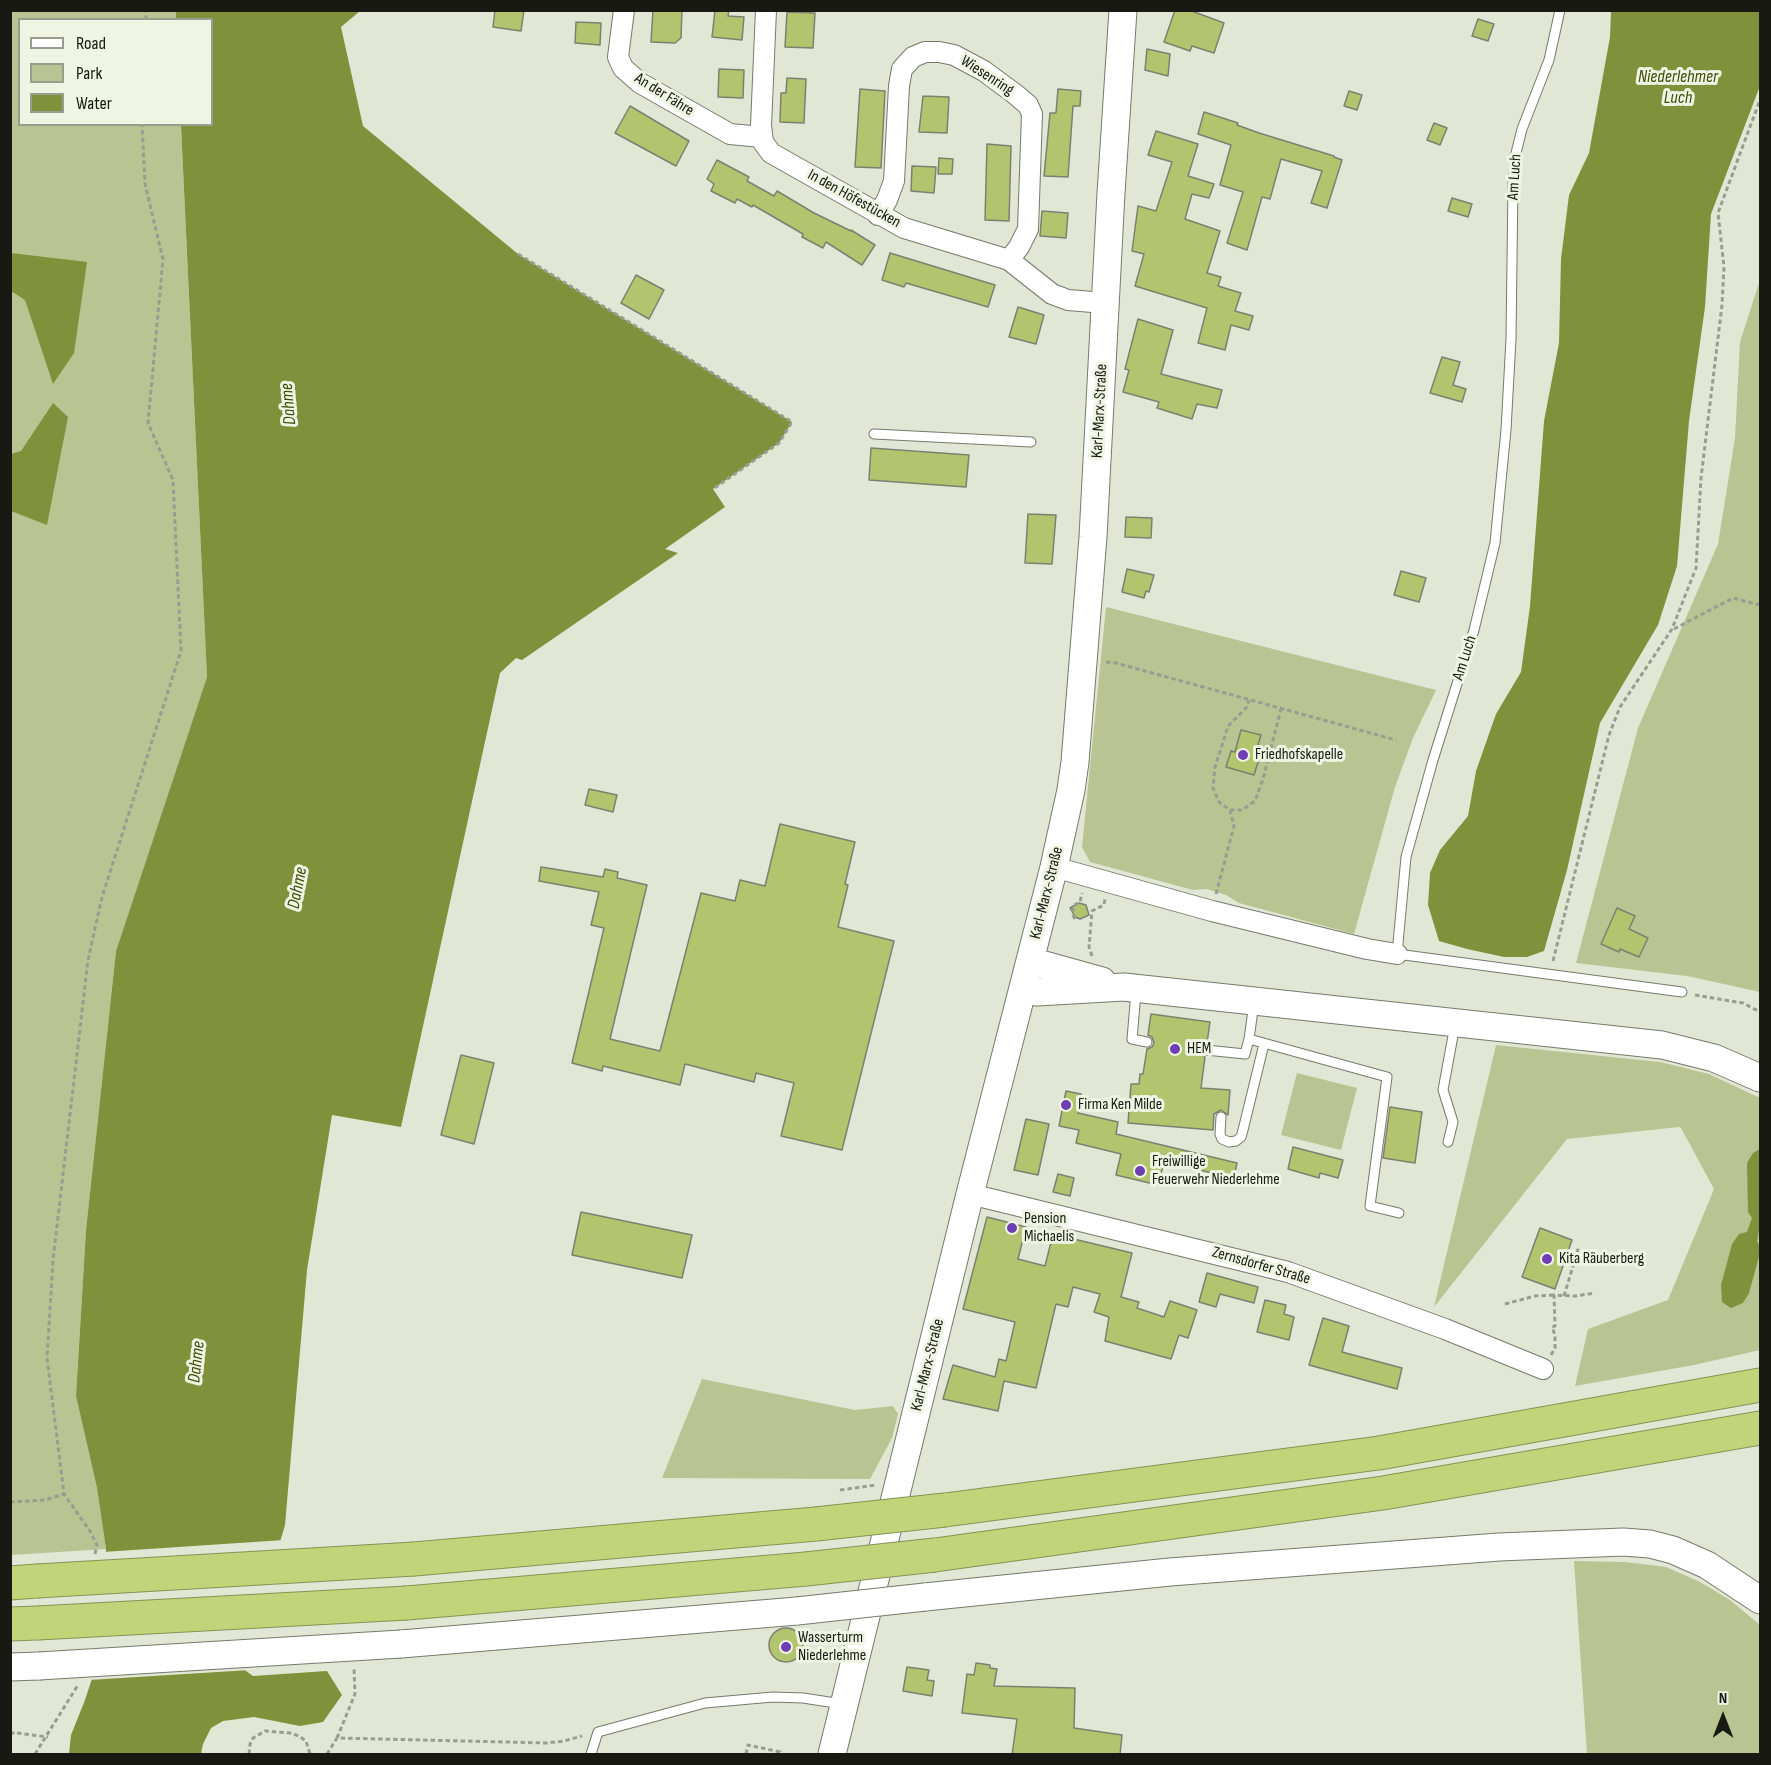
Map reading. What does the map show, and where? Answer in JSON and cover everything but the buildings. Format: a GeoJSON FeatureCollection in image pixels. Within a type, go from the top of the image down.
{"type":"FeatureCollection","features":[{"type":"Feature","properties":{"kind":"highway"},"geometry":{"type":"LineString","coordinates":[[24,1582],[414,1559],[816,1524],[945,1510],[1379,1453],[1761,1385]]}},
{"type":"Feature","properties":{"kind":"highway"},"geometry":{"type":"LineString","coordinates":[[24,1624],[407,1603],[806,1569],[935,1555],[1383,1493],[1761,1428]]}},
{"type":"Feature","properties":{"kind":"street","name":"An der Fähre"},"geometry":{"type":"LineString","coordinates":[[624,10],[618,57],[623,68],[640,83],[730,134],[762,137]]}},
{"type":"Feature","properties":{"kind":"street"},"geometry":{"type":"LineString","coordinates":[[762,137],[766,10]]}},
{"type":"Feature","properties":{"kind":"street","name":"Karl-Marx-Straße"},"geometry":{"type":"LineString","coordinates":[[832,1755],[970,1194],[1054,867],[1075,762],[1094,525],[1123,10]]}},
{"type":"Feature","properties":{"kind":"street","name":"Wiesenring"},"geometry":{"type":"LineString","coordinates":[[878,215],[894,181],[902,69],[912,57],[925,52],[954,55],[984,71],[1007,88],[1028,105],[1032,114],[1028,229],[1009,260]]}},
{"type":"Feature","properties":{"kind":"street","name":"In den Höfestücken"},"geometry":{"type":"LineString","coordinates":[[762,137],[771,153],[904,228],[1009,260],[1052,294],[1068,300],[1105,303]]}},
{"type":"Feature","properties":{"kind":"street"},"geometry":{"type":"LineString","coordinates":[[1054,867],[1212,911],[1367,949],[1397,954]]}},
{"type":"Feature","properties":{"kind":"street"},"geometry":{"type":"LineString","coordinates":[[1030,961],[1120,986],[1662,1045],[1714,1058],[1761,1078]]}},
{"type":"Feature","properties":{"kind":"street"},"geometry":{"type":"LineString","coordinates":[[1023,988],[1037,992],[1120,986]]}},
{"type":"Feature","properties":{"kind":"street","name":"Zernsdorfer Straße"},"geometry":{"type":"LineString","coordinates":[[970,1194],[1288,1272],[1445,1329],[1543,1369]]}},
{"type":"Feature","properties":{"kind":"street"},"geometry":{"type":"LineString","coordinates":[[10,1667],[401,1644],[797,1611],[1170,1572],[1500,1547],[1623,1542],[1650,1544],[1707,1564],[1761,1600]]}},
{"type":"Feature","properties":{"kind":"lane","name":"Am Luch"},"geometry":{"type":"LineString","coordinates":[[1397,954],[1406,857],[1474,630],[1495,543],[1506,430],[1513,183],[1516,153],[1522,129],[1549,60],[1560,10]]}},
{"type":"Feature","properties":{"kind":"lane"},"geometry":{"type":"LineString","coordinates":[[874,434],[1031,442]]}},
{"type":"Feature","properties":{"kind":"lane"},"geometry":{"type":"LineString","coordinates":[[1397,954],[1682,992]]}},
{"type":"Feature","properties":{"kind":"lane"},"geometry":{"type":"LineString","coordinates":[[1120,986],[1132,1039],[1148,1042]]}},
{"type":"Feature","properties":{"kind":"lane"},"geometry":{"type":"LineString","coordinates":[[1206,1050],[1245,1054],[1254,1001]]}},
{"type":"Feature","properties":{"kind":"lane"},"geometry":{"type":"LineString","coordinates":[[1448,1142],[1453,1122],[1443,1090],[1455,1022]]}},
{"type":"Feature","properties":{"kind":"lane"},"geometry":{"type":"LineString","coordinates":[[1249,1039],[1387,1077],[1370,1206],[1399,1213]]}},
{"type":"Feature","properties":{"kind":"lane"},"geometry":{"type":"LineString","coordinates":[[1221,1117],[1220,1134],[1222,1138],[1229,1142],[1236,1141],[1241,1137],[1264,1044]]}},
{"type":"Feature","properties":{"kind":"lane"},"geometry":{"type":"LineString","coordinates":[[591,1755],[598,1732],[705,1703],[773,1697],[802,1698],[845,1705]]}},
{"type":"Feature","properties":{"kind":"path"},"geometry":{"type":"LineString","coordinates":[[1550,975],[1609,735],[1620,707],[1672,629],[1696,568],[1701,478],[1723,295],[1724,267],[1718,213],[1761,100]]}},
{"type":"Feature","properties":{"kind":"path"},"geometry":{"type":"LineString","coordinates":[[10,1502],[45,1500],[64,1494],[47,1358],[54,1260],[88,960],[102,897],[181,651],[173,480],[148,423],[163,259],[145,184],[142,126]]}},
{"type":"Feature","properties":{"kind":"path"},"geometry":{"type":"LineString","coordinates":[[518,254],[792,422],[779,443],[713,489]]}},
{"type":"Feature","properties":{"kind":"path"},"geometry":{"type":"LineString","coordinates":[[1672,629],[1733,598],[1761,605]]}},
{"type":"Feature","properties":{"kind":"path"},"geometry":{"type":"LineString","coordinates":[[1084,660],[1116,663],[1396,740]]}},
{"type":"Feature","properties":{"kind":"path"},"geometry":{"type":"LineString","coordinates":[[1249,700],[1247,707],[1228,726],[1215,767],[1213,788],[1219,802],[1230,810],[1242,810],[1255,801],[1281,709]]}},
{"type":"Feature","properties":{"kind":"path"},"geometry":{"type":"LineString","coordinates":[[1212,911],[1234,826],[1230,810]]}},
{"type":"Feature","properties":{"kind":"path"},"geometry":{"type":"LineString","coordinates":[[1075,919],[1071,913],[1074,905],[1080,902],[1087,877]]}},
{"type":"Feature","properties":{"kind":"path"},"geometry":{"type":"LineString","coordinates":[[1109,883],[1104,905],[1092,911],[1089,947],[1120,986]]}},
{"type":"Feature","properties":{"kind":"path"},"geometry":{"type":"LineString","coordinates":[[1682,992],[1743,1003],[1761,1012]]}},
{"type":"Feature","properties":{"kind":"path"},"geometry":{"type":"LineString","coordinates":[[1564,1296],[1579,1246]]}},
{"type":"Feature","properties":{"kind":"path"},"geometry":{"type":"LineString","coordinates":[[1505,1304],[1535,1296],[1595,1293]]}},
{"type":"Feature","properties":{"kind":"path"},"geometry":{"type":"LineString","coordinates":[[1554,1295],[1555,1326],[1551,1327],[1555,1335]]}},
{"type":"Feature","properties":{"kind":"path"},"geometry":{"type":"LineString","coordinates":[[840,1490],[884,1485]]}},
{"type":"Feature","properties":{"kind":"path"},"geometry":{"type":"LineString","coordinates":[[249,1755],[253,1738],[265,1731],[299,1736],[306,1741],[310,1755]]}},
{"type":"Feature","properties":{"kind":"path"},"geometry":{"type":"LineString","coordinates":[[327,1755],[337,1738],[547,1743],[598,1732]]}},
{"type":"Feature","properties":{"kind":"path"},"geometry":{"type":"LineString","coordinates":[[10,1733],[48,1737]]}},
{"type":"Feature","properties":{"kind":"path"},"geometry":{"type":"LineString","coordinates":[[746,1755],[748,1745],[780,1752],[780,1755]]}},
{"type":"Feature","properties":{"kind":"green space"},"geometry":{"type":"Polygon","coordinates":[[[11,11],[176,11],[176,18],[18,18],[18,126],[181,126],[207,677],[116,951],[86,1230],[76,1396],[97,1488],[106,1549],[11,1555],[11,11]]]}},
{"type":"Feature","properties":{"kind":"green space"},"geometry":{"type":"Polygon","coordinates":[[[1760,280],[1760,992],[1687,976],[1576,963],[1638,728],[1718,544],[1735,438],[1740,342],[1760,280]]]}},
{"type":"Feature","properties":{"kind":"green space"},"geometry":{"type":"Polygon","coordinates":[[[1106,607],[1436,690],[1413,738],[1395,787],[1354,934],[1239,903],[1226,895],[1207,889],[1193,890],[1090,862],[1082,847],[1106,607]]]}},
{"type":"Feature","properties":{"kind":"green space"},"geometry":{"type":"Polygon","coordinates":[[[1496,1045],[1660,1062],[1709,1074],[1760,1098],[1760,1350],[1694,1365],[1575,1386],[1588,1329],[1668,1300],[1714,1189],[1679,1127],[1567,1139],[1434,1307],[1496,1045]]]}},
{"type":"Feature","properties":{"kind":"green space"},"geometry":{"type":"Polygon","coordinates":[[[1297,1073],[1357,1088],[1341,1150],[1281,1135],[1297,1073]]]}},
{"type":"Feature","properties":{"kind":"green space"},"geometry":{"type":"Polygon","coordinates":[[[702,1379],[855,1410],[893,1406],[898,1414],[892,1438],[870,1479],[662,1478],[702,1379]]]}},
{"type":"Feature","properties":{"kind":"green space"},"geometry":{"type":"Polygon","coordinates":[[[1574,1561],[1625,1562],[1666,1567],[1700,1582],[1730,1600],[1760,1625],[1760,1754],[1587,1754],[1574,1561]]]}},
{"type":"Feature","properties":{"kind":"water","name":"Dahme"},"geometry":{"type":"Polygon","coordinates":[[[176,11],[360,11],[341,27],[363,126],[518,254],[792,422],[779,443],[713,489],[725,507],[665,549],[678,553],[522,660],[516,658],[500,673],[401,1127],[332,1115],[307,1270],[285,1525],[280,1542],[225,1546],[214,1648],[253,1676],[327,1671],[342,1695],[323,1722],[300,1726],[254,1717],[223,1721],[211,1728],[201,1754],[69,1754],[71,1735],[103,1645],[106,1549],[97,1488],[76,1396],[86,1230],[116,951],[207,677],[181,126],[213,126],[213,18],[176,18],[176,11]]]}},
{"type":"Feature","properties":{"kind":"water","name":"Niederlehmer Luch"},"geometry":{"type":"Polygon","coordinates":[[[1611,11],[1760,11],[1760,86],[1711,214],[1705,307],[1689,421],[1677,566],[1658,625],[1600,723],[1567,870],[1544,951],[1527,957],[1504,957],[1439,941],[1428,905],[1430,873],[1440,850],[1468,816],[1476,771],[1496,714],[1521,672],[1530,606],[1544,421],[1559,343],[1561,259],[1569,195],[1589,153],[1610,37],[1611,11]]]}},
{"type":"Feature","properties":{"kind":"water"},"geometry":{"type":"Polygon","coordinates":[[[11,253],[87,262],[74,353],[53,384],[25,300],[11,291],[11,253]]]}},
{"type":"Feature","properties":{"kind":"water"},"geometry":{"type":"Polygon","coordinates":[[[53,403],[68,417],[47,525],[11,511],[11,454],[21,451],[53,403]]]}},
{"type":"Feature","properties":{"kind":"water"},"geometry":{"type":"Polygon","coordinates":[[[1760,1149],[1760,1226],[1757,1241],[1760,1253],[1749,1293],[1743,1303],[1731,1308],[1722,1302],[1721,1285],[1732,1244],[1739,1234],[1747,1232],[1752,1218],[1748,1212],[1747,1163],[1753,1153],[1760,1149]]]}},
{"type":"Feature","properties":{"kind":"pier"},"geometry":{"type":"Polygon","coordinates":[[[284,1540],[280,1545],[227,1549],[217,1647],[250,1670],[89,1680],[100,1645],[103,1552],[284,1540]]]}},
{"type":"Feature","properties":{"kind":"place","name":"Friedhofskapelle"},"geometry":{"type":"Point","coordinates":[1243,755]}},
{"type":"Feature","properties":{"kind":"place","name":"HEM"},"geometry":{"type":"Point","coordinates":[1175,1049]}},
{"type":"Feature","properties":{"kind":"place","name":"Firma Ken Milde"},"geometry":{"type":"Point","coordinates":[1066,1105]}},
{"type":"Feature","properties":{"kind":"place","name":"Freiwillige Feuerwehr Niederlehme"},"geometry":{"type":"Point","coordinates":[1140,1171]}},
{"type":"Feature","properties":{"kind":"place","name":"Pension Michaelis"},"geometry":{"type":"Point","coordinates":[1012,1228]}},
{"type":"Feature","properties":{"kind":"place","name":"Kita Räuberberg"},"geometry":{"type":"Point","coordinates":[1547,1259]}},
{"type":"Feature","properties":{"kind":"place","name":"Wasserturm Niederlehme"},"geometry":{"type":"Point","coordinates":[786,1647]}}]}
